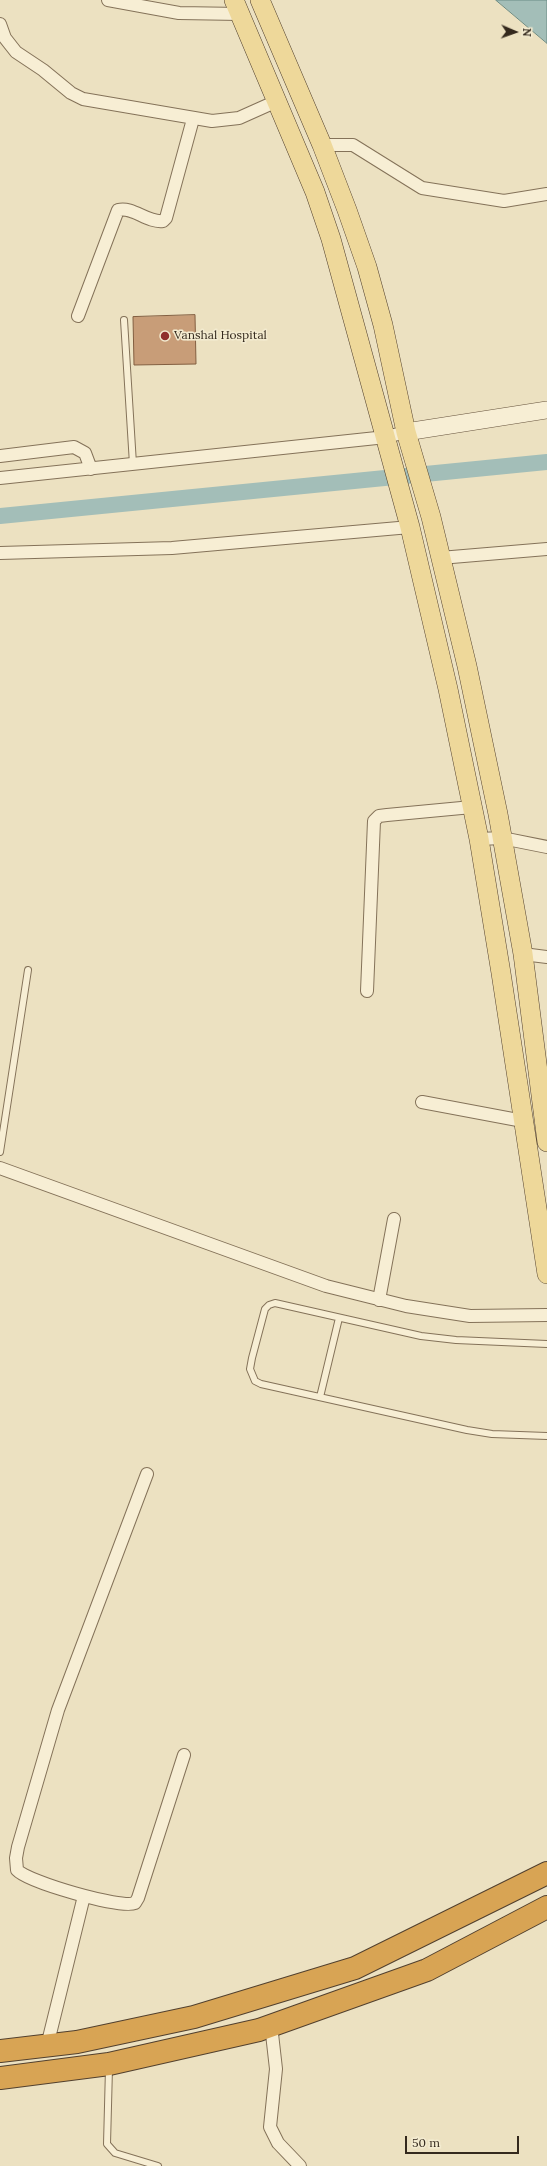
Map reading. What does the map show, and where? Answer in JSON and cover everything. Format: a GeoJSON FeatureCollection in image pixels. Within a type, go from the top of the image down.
{"type":"FeatureCollection","features":[{"type":"Feature","properties":{"kind":"highway"},"geometry":{"type":"LineString","coordinates":[[0,2051],[77,2042],[194,2017],[355,1968],[547,1873]]}},
{"type":"Feature","properties":{"kind":"highway"},"geometry":{"type":"LineString","coordinates":[[0,2078],[109,2064],[271,2025],[427,1970],[547,1907]]}},
{"type":"Feature","properties":{"kind":"highway"},"geometry":{"type":"LineString","coordinates":[[77,2042],[82,2068]]}},
{"type":"Feature","properties":{"kind":"main road"},"geometry":{"type":"LineString","coordinates":[[260,0],[322,145],[368,267],[383,325],[406,432],[431,517],[467,666],[502,838],[523,954],[547,1142]]}},
{"type":"Feature","properties":{"kind":"main road"},"geometry":{"type":"LineString","coordinates":[[237,7],[315,192],[331,239],[409,524],[448,689],[479,840],[502,973],[547,1274]]}},
{"type":"Feature","properties":{"kind":"street"},"geometry":{"type":"LineString","coordinates":[[108,0],[178,12],[237,7]]}},
{"type":"Feature","properties":{"kind":"street"},"geometry":{"type":"LineString","coordinates":[[0,24],[5,38],[13,48],[77,96],[95,102],[193,119],[227,121],[239,118],[277,100]]}},
{"type":"Feature","properties":{"kind":"street"},"geometry":{"type":"LineString","coordinates":[[78,316],[118,210],[125,210],[156,221],[163,221],[166,218],[193,119]]}},
{"type":"Feature","properties":{"kind":"street"},"geometry":{"type":"LineString","coordinates":[[322,145],[352,145],[422,188],[504,201],[547,194]]}},
{"type":"Feature","properties":{"kind":"street"},"geometry":{"type":"LineString","coordinates":[[0,478],[386,437],[406,432],[547,410]]}},
{"type":"Feature","properties":{"kind":"street"},"geometry":{"type":"LineString","coordinates":[[0,456],[74,447],[85,453],[91,469]]}},
{"type":"Feature","properties":{"kind":"street"},"geometry":{"type":"LineString","coordinates":[[0,553],[172,548],[409,524]]}},
{"type":"Feature","properties":{"kind":"street"},"geometry":{"type":"LineString","coordinates":[[440,558],[547,549]]}},
{"type":"Feature","properties":{"kind":"street"},"geometry":{"type":"LineString","coordinates":[[367,991],[374,821],[379,816],[472,807]]}},
{"type":"Feature","properties":{"kind":"street"},"geometry":{"type":"LineString","coordinates":[[479,840],[502,838],[547,847]]}},
{"type":"Feature","properties":{"kind":"street"},"geometry":{"type":"LineString","coordinates":[[523,954],[547,958]]}},
{"type":"Feature","properties":{"kind":"street"},"geometry":{"type":"LineString","coordinates":[[422,1102],[523,1121]]}},
{"type":"Feature","properties":{"kind":"street"},"geometry":{"type":"LineString","coordinates":[[0,1168],[326,1286],[406,1306],[470,1316],[547,1315]]}},
{"type":"Feature","properties":{"kind":"street"},"geometry":{"type":"LineString","coordinates":[[379,1300],[394,1219]]}},
{"type":"Feature","properties":{"kind":"street"},"geometry":{"type":"LineString","coordinates":[[147,1474],[58,1710],[16,1858],[17,1870],[27,1878],[84,1896],[118,1904],[126,1905],[135,1903],[138,1898],[184,1755]]}},
{"type":"Feature","properties":{"kind":"street"},"geometry":{"type":"LineString","coordinates":[[47,2046],[84,1896]]}},
{"type":"Feature","properties":{"kind":"street"},"geometry":{"type":"LineString","coordinates":[[271,2025],[276,2069],[270,2127],[278,2143],[300,2166]]}},
{"type":"Feature","properties":{"kind":"lane"},"geometry":{"type":"LineString","coordinates":[[124,320],[133,464]]}},
{"type":"Feature","properties":{"kind":"lane"},"geometry":{"type":"LineString","coordinates":[[0,1152],[28,970]]}},
{"type":"Feature","properties":{"kind":"lane"},"geometry":{"type":"LineString","coordinates":[[547,1344],[456,1340],[428,1337],[391,1331],[282,1304],[269,1305],[262,1317],[250,1369],[255,1380],[261,1384],[467,1430],[492,1434],[547,1436]]}},
{"type":"Feature","properties":{"kind":"lane"},"geometry":{"type":"LineString","coordinates":[[320,1397],[339,1318]]}},
{"type":"Feature","properties":{"kind":"lane"},"geometry":{"type":"LineString","coordinates":[[109,2064],[107,2144],[115,2153],[158,2166]]}},
{"type":"Feature","properties":{"kind":"water"},"geometry":{"type":"Polygon","coordinates":[[[496,0],[547,0],[547,43],[496,0]]]}},
{"type":"Feature","properties":{"kind":"building"},"geometry":{"type":"Polygon","coordinates":[[[195,315],[196,364],[134,365],[133,317],[195,315]]]}},
{"type":"Feature","properties":{"kind":"waterway"},"geometry":{"type":"LineString","coordinates":[[0,516],[547,462]]}},
{"type":"Feature","properties":{"kind":"place","name":"Vanshal Hospital"},"geometry":{"type":"Point","coordinates":[165,336]}}]}
